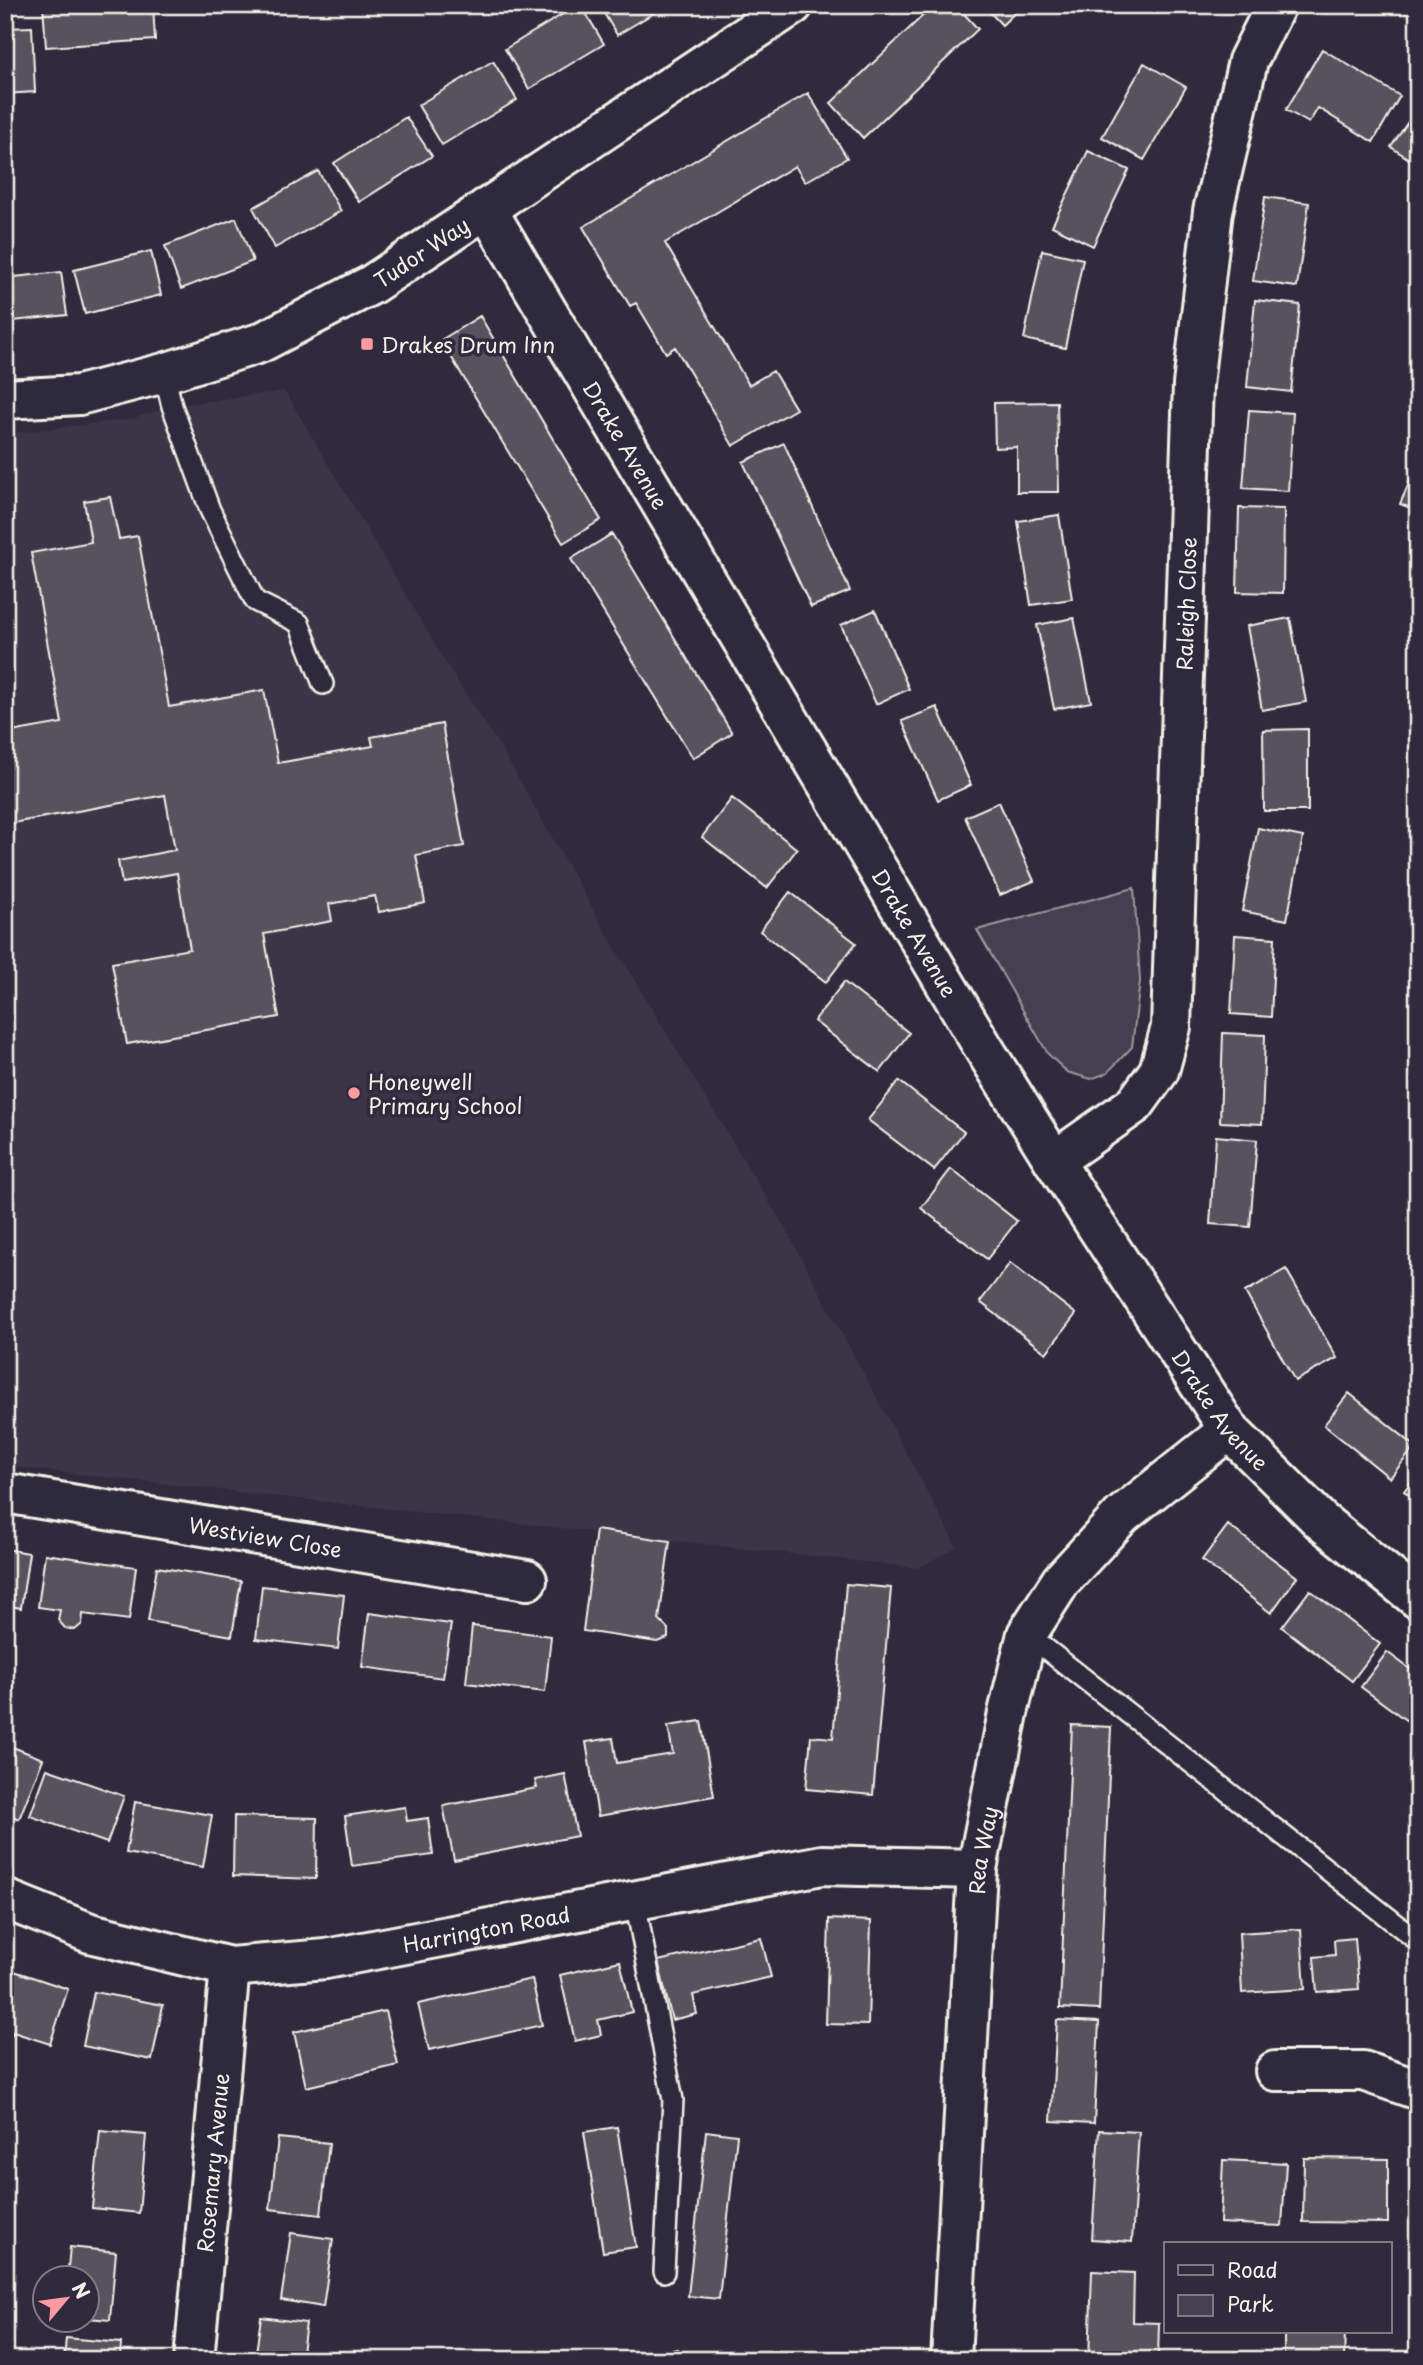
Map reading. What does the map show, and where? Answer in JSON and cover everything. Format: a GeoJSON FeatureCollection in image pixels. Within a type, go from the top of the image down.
{"type":"FeatureCollection","features":[{"type":"Feature","properties":{"kind":"street","name":"Tudor Way"},"geometry":{"type":"LineString","coordinates":[[5,399],[79,395],[164,373],[260,343],[371,285],[793,5]]}},
{"type":"Feature","properties":{"kind":"street","name":"Raleigh Close"},"geometry":{"type":"LineString","coordinates":[[1054,1161],[1135,1104],[1159,1071],[1171,1027],[1193,385],[1213,211],[1248,61],[1276,5]]}},
{"type":"Feature","properties":{"kind":"street","name":"Drake Avenue"},"geometry":{"type":"LineString","coordinates":[[486,208],[984,1047],[1054,1161],[1229,1430],[1321,1521],[1418,1599]]}},
{"type":"Feature","properties":{"kind":"street","name":"Rea Way"},"geometry":{"type":"LineString","coordinates":[[951,2360],[977,1869],[1008,1713],[1027,1634],[1061,1581],[1122,1515],[1229,1430]]}},
{"type":"Feature","properties":{"kind":"street","name":"Westview Close"},"geometry":{"type":"LineString","coordinates":[[5,1493],[527,1580]]}},
{"type":"Feature","properties":{"kind":"street","name":"Harrington Road"},"geometry":{"type":"LineString","coordinates":[[5,1899],[90,1933],[230,1967],[326,1959],[822,1865],[977,1869]]}},
{"type":"Feature","properties":{"kind":"street","name":"Rosemary Avenue"},"geometry":{"type":"LineString","coordinates":[[194,2360],[230,1967]]}},
{"type":"Feature","properties":{"kind":"street"},"geometry":{"type":"LineString","coordinates":[[1275,2071],[1363,2071],[1418,2090]]}},
{"type":"Feature","properties":{"kind":"lane"},"geometry":{"type":"LineString","coordinates":[[164,373],[172,406],[210,510],[255,601],[299,624],[323,684]]}},
{"type":"Feature","properties":{"kind":"lane"},"geometry":{"type":"LineString","coordinates":[[1027,1634],[1418,1941]]}},
{"type":"Feature","properties":{"kind":"lane"},"geometry":{"type":"LineString","coordinates":[[635,1901],[673,2100],[664,2272]]}},
{"type":"Feature","properties":{"kind":"shaded area","name":"Honeywell Primary School"},"geometry":{"type":"Polygon","coordinates":[[[285,391],[452,673],[501,748],[618,953],[788,1233],[957,1547],[918,1568],[5,1466],[5,434],[132,419],[172,406],[285,391]]]}},
{"type":"Feature","properties":{"kind":"green space"},"geometry":{"type":"Polygon","coordinates":[[[1134,888],[1140,981],[1132,1047],[1107,1073],[1091,1079],[1067,1072],[1048,1054],[977,930],[1134,888]]]}},
{"type":"Feature","properties":{"kind":"building"},"geometry":{"type":"Polygon","coordinates":[[[43,5],[153,5],[155,40],[46,47],[43,5]]]}},
{"type":"Feature","properties":{"kind":"building"},"geometry":{"type":"Polygon","coordinates":[[[581,5],[604,44],[529,89],[505,49],[581,5]]]}},
{"type":"Feature","properties":{"kind":"building"},"geometry":{"type":"Polygon","coordinates":[[[599,5],[667,5],[617,35],[599,5]]]}},
{"type":"Feature","properties":{"kind":"building"},"geometry":{"type":"Polygon","coordinates":[[[934,5],[956,5],[978,29],[863,138],[831,103],[934,5]]]}},
{"type":"Feature","properties":{"kind":"building"},"geometry":{"type":"Polygon","coordinates":[[[983,5],[1023,5],[1002,25],[983,5]]]}},
{"type":"Feature","properties":{"kind":"building"},"geometry":{"type":"Polygon","coordinates":[[[32,27],[35,92],[5,94],[5,28],[32,27]]]}},
{"type":"Feature","properties":{"kind":"building"},"geometry":{"type":"Polygon","coordinates":[[[1322,49],[1400,96],[1373,142],[1318,108],[1309,123],[1286,110],[1322,49]]]}},
{"type":"Feature","properties":{"kind":"building"},"geometry":{"type":"Polygon","coordinates":[[[493,61],[517,100],[442,145],[418,105],[493,61]]]}},
{"type":"Feature","properties":{"kind":"building"},"geometry":{"type":"Polygon","coordinates":[[[1144,63],[1186,87],[1144,160],[1102,137],[1144,63]]]}},
{"type":"Feature","properties":{"kind":"building"},"geometry":{"type":"Polygon","coordinates":[[[808,93],[847,158],[805,182],[795,166],[665,243],[749,385],[773,371],[796,409],[733,446],[675,347],[666,353],[636,303],[630,306],[583,227],[808,93]]]}},
{"type":"Feature","properties":{"kind":"building"},"geometry":{"type":"Polygon","coordinates":[[[1418,107],[1418,165],[1391,147],[1418,107]]]}},
{"type":"Feature","properties":{"kind":"building"},"geometry":{"type":"Polygon","coordinates":[[[406,117],[432,156],[359,202],[334,163],[406,117]]]}},
{"type":"Feature","properties":{"kind":"building"},"geometry":{"type":"Polygon","coordinates":[[[1088,151],[1129,170],[1093,246],[1052,226],[1088,151]]]}},
{"type":"Feature","properties":{"kind":"building"},"geometry":{"type":"Polygon","coordinates":[[[318,171],[341,211],[275,248],[253,208],[318,171]]]}},
{"type":"Feature","properties":{"kind":"building"},"geometry":{"type":"Polygon","coordinates":[[[1265,197],[1309,203],[1297,287],[1253,281],[1265,197]]]}},
{"type":"Feature","properties":{"kind":"building"},"geometry":{"type":"Polygon","coordinates":[[[236,218],[253,261],[181,289],[165,246],[236,218]]]}},
{"type":"Feature","properties":{"kind":"building"},"geometry":{"type":"Polygon","coordinates":[[[1042,250],[1083,259],[1065,348],[1024,339],[1042,250]]]}},
{"type":"Feature","properties":{"kind":"building"},"geometry":{"type":"Polygon","coordinates":[[[151,251],[161,295],[85,314],[74,270],[151,251]]]}},
{"type":"Feature","properties":{"kind":"building"},"geometry":{"type":"Polygon","coordinates":[[[61,272],[67,315],[5,322],[5,278],[61,272]]]}},
{"type":"Feature","properties":{"kind":"building"},"geometry":{"type":"Polygon","coordinates":[[[1255,300],[1300,305],[1291,392],[1247,387],[1255,300]]]}},
{"type":"Feature","properties":{"kind":"building"},"geometry":{"type":"Polygon","coordinates":[[[480,316],[601,520],[563,543],[441,340],[480,316]]]}},
{"type":"Feature","properties":{"kind":"building"},"geometry":{"type":"Polygon","coordinates":[[[1057,402],[1059,492],[1017,492],[1017,447],[995,448],[994,403],[1057,402]]]}},
{"type":"Feature","properties":{"kind":"building"},"geometry":{"type":"Polygon","coordinates":[[[1249,410],[1293,413],[1288,491],[1243,488],[1249,410]]]}},
{"type":"Feature","properties":{"kind":"building"},"geometry":{"type":"Polygon","coordinates":[[[784,443],[850,591],[811,607],[743,462],[784,443]]]}},
{"type":"Feature","properties":{"kind":"building"},"geometry":{"type":"Polygon","coordinates":[[[1418,463],[1418,511],[1400,504],[1418,463]]]}},
{"type":"Feature","properties":{"kind":"building"},"geometry":{"type":"Polygon","coordinates":[[[110,497],[119,539],[138,536],[169,707],[264,690],[278,763],[373,746],[371,737],[442,724],[464,846],[416,855],[425,903],[379,912],[375,896],[329,904],[332,921],[264,934],[279,1017],[127,1044],[112,963],[190,949],[177,873],[122,883],[118,861],[175,850],[165,795],[7,824],[5,814],[5,733],[62,723],[31,553],[91,542],[84,501],[110,497]]]}},
{"type":"Feature","properties":{"kind":"building"},"geometry":{"type":"Polygon","coordinates":[[[1239,508],[1284,509],[1283,593],[1237,592],[1239,508]]]}},
{"type":"Feature","properties":{"kind":"building"},"geometry":{"type":"Polygon","coordinates":[[[1059,515],[1072,599],[1031,605],[1018,521],[1059,515]]]}},
{"type":"Feature","properties":{"kind":"building"},"geometry":{"type":"Polygon","coordinates":[[[612,534],[732,733],[693,758],[571,559],[612,534]]]}},
{"type":"Feature","properties":{"kind":"building"},"geometry":{"type":"Polygon","coordinates":[[[875,610],[909,689],[876,704],[841,625],[875,610]]]}},
{"type":"Feature","properties":{"kind":"building"},"geometry":{"type":"Polygon","coordinates":[[[1074,618],[1091,702],[1054,709],[1037,625],[1074,618]]]}},
{"type":"Feature","properties":{"kind":"building"},"geometry":{"type":"Polygon","coordinates":[[[1290,618],[1306,702],[1262,710],[1247,626],[1290,618]]]}},
{"type":"Feature","properties":{"kind":"building"},"geometry":{"type":"Polygon","coordinates":[[[937,707],[971,785],[938,800],[902,721],[937,707]]]}},
{"type":"Feature","properties":{"kind":"building"},"geometry":{"type":"Polygon","coordinates":[[[1308,729],[1308,811],[1264,811],[1263,730],[1308,729]]]}},
{"type":"Feature","properties":{"kind":"building"},"geometry":{"type":"Polygon","coordinates":[[[732,798],[797,849],[767,888],[702,837],[732,798]]]}},
{"type":"Feature","properties":{"kind":"building"},"geometry":{"type":"Polygon","coordinates":[[[999,802],[1034,881],[1000,895],[965,817],[999,802]]]}},
{"type":"Feature","properties":{"kind":"building"},"geometry":{"type":"Polygon","coordinates":[[[1258,828],[1303,837],[1287,920],[1242,911],[1258,828]]]}},
{"type":"Feature","properties":{"kind":"building"},"geometry":{"type":"Polygon","coordinates":[[[790,892],[856,943],[826,982],[760,931],[790,892]]]}},
{"type":"Feature","properties":{"kind":"building"},"geometry":{"type":"Polygon","coordinates":[[[1235,935],[1275,938],[1271,1017],[1231,1014],[1235,935]]]}},
{"type":"Feature","properties":{"kind":"building"},"geometry":{"type":"Polygon","coordinates":[[[844,982],[909,1033],[880,1072],[814,1021],[844,982]]]}},
{"type":"Feature","properties":{"kind":"building"},"geometry":{"type":"Polygon","coordinates":[[[1223,1033],[1265,1035],[1262,1124],[1220,1122],[1223,1033]]]}},
{"type":"Feature","properties":{"kind":"building"},"geometry":{"type":"Polygon","coordinates":[[[899,1081],[964,1132],[934,1170],[868,1120],[899,1081]]]}},
{"type":"Feature","properties":{"kind":"building"},"geometry":{"type":"Polygon","coordinates":[[[1216,1136],[1257,1140],[1250,1227],[1210,1224],[1216,1136]]]}},
{"type":"Feature","properties":{"kind":"building"},"geometry":{"type":"Polygon","coordinates":[[[951,1169],[1017,1221],[987,1259],[921,1208],[951,1169]]]}},
{"type":"Feature","properties":{"kind":"building"},"geometry":{"type":"Polygon","coordinates":[[[1010,1263],[1076,1314],[1046,1353],[980,1302],[1010,1263]]]}},
{"type":"Feature","properties":{"kind":"building"},"geometry":{"type":"Polygon","coordinates":[[[1286,1269],[1337,1358],[1295,1381],[1245,1292],[1286,1269]]]}},
{"type":"Feature","properties":{"kind":"building"},"geometry":{"type":"Polygon","coordinates":[[[1349,1393],[1415,1446],[1390,1478],[1324,1425],[1349,1393]]]}},
{"type":"Feature","properties":{"kind":"building"},"geometry":{"type":"Polygon","coordinates":[[[1418,1473],[1418,1501],[1404,1491],[1418,1473]]]}},
{"type":"Feature","properties":{"kind":"building"},"geometry":{"type":"Polygon","coordinates":[[[1228,1525],[1297,1577],[1271,1613],[1202,1560],[1228,1525]]]}},
{"type":"Feature","properties":{"kind":"building"},"geometry":{"type":"Polygon","coordinates":[[[596,1530],[670,1541],[659,1620],[668,1629],[668,1638],[657,1642],[583,1631],[596,1530]]]}},
{"type":"Feature","properties":{"kind":"building"},"geometry":{"type":"Polygon","coordinates":[[[5,1549],[29,1553],[21,1608],[5,1605],[5,1549]]]}},
{"type":"Feature","properties":{"kind":"building"},"geometry":{"type":"Polygon","coordinates":[[[45,1554],[136,1567],[129,1620],[83,1614],[82,1624],[75,1630],[65,1628],[58,1620],[60,1610],[38,1607],[45,1554]]]}},
{"type":"Feature","properties":{"kind":"building"},"geometry":{"type":"Polygon","coordinates":[[[157,1567],[241,1581],[232,1636],[148,1621],[157,1567]]]}},
{"type":"Feature","properties":{"kind":"building"},"geometry":{"type":"Polygon","coordinates":[[[846,1584],[891,1588],[873,1795],[806,1789],[811,1736],[833,1738],[846,1584]]]}},
{"type":"Feature","properties":{"kind":"building"},"geometry":{"type":"Polygon","coordinates":[[[262,1586],[344,1595],[338,1649],[256,1639],[262,1586]]]}},
{"type":"Feature","properties":{"kind":"building"},"geometry":{"type":"Polygon","coordinates":[[[1310,1590],[1380,1644],[1352,1681],[1282,1627],[1310,1590]]]}},
{"type":"Feature","properties":{"kind":"building"},"geometry":{"type":"Polygon","coordinates":[[[369,1613],[451,1624],[443,1678],[362,1667],[369,1613]]]}},
{"type":"Feature","properties":{"kind":"building"},"geometry":{"type":"Polygon","coordinates":[[[472,1626],[551,1636],[545,1692],[466,1683],[472,1626]]]}},
{"type":"Feature","properties":{"kind":"building"},"geometry":{"type":"Polygon","coordinates":[[[1387,1652],[1418,1675],[1418,1729],[1361,1687],[1387,1652]]]}},
{"type":"Feature","properties":{"kind":"building"},"geometry":{"type":"Polygon","coordinates":[[[701,1721],[714,1796],[598,1816],[586,1742],[613,1738],[617,1763],[673,1754],[668,1726],[701,1721]]]}},
{"type":"Feature","properties":{"kind":"building"},"geometry":{"type":"Polygon","coordinates":[[[1072,1725],[1111,1727],[1099,2010],[1060,2008],[1072,1725]]]}},
{"type":"Feature","properties":{"kind":"building"},"geometry":{"type":"Polygon","coordinates":[[[10,1746],[43,1759],[19,1819],[5,1813],[5,1758],[10,1746]]]}},
{"type":"Feature","properties":{"kind":"building"},"geometry":{"type":"Polygon","coordinates":[[[47,1769],[124,1796],[107,1843],[30,1816],[47,1769]]]}},
{"type":"Feature","properties":{"kind":"building"},"geometry":{"type":"Polygon","coordinates":[[[565,1774],[577,1836],[454,1860],[443,1806],[537,1788],[535,1780],[565,1774]]]}},
{"type":"Feature","properties":{"kind":"building"},"geometry":{"type":"Polygon","coordinates":[[[135,1802],[212,1815],[203,1867],[126,1853],[135,1802]]]}},
{"type":"Feature","properties":{"kind":"building"},"geometry":{"type":"Polygon","coordinates":[[[405,1807],[407,1821],[428,1818],[433,1855],[352,1866],[345,1816],[405,1807]]]}},
{"type":"Feature","properties":{"kind":"building"},"geometry":{"type":"Polygon","coordinates":[[[234,1816],[317,1818],[316,1879],[233,1876],[234,1816]]]}},
{"type":"Feature","properties":{"kind":"building"},"geometry":{"type":"Polygon","coordinates":[[[829,1919],[871,1921],[868,2025],[826,2024],[829,1919]]]}},
{"type":"Feature","properties":{"kind":"building"},"geometry":{"type":"Polygon","coordinates":[[[1301,1929],[1305,1989],[1242,1993],[1239,1933],[1301,1929]]]}},
{"type":"Feature","properties":{"kind":"building"},"geometry":{"type":"Polygon","coordinates":[[[761,1938],[771,1977],[693,1995],[697,2014],[672,2020],[658,1961],[761,1938]]]}},
{"type":"Feature","properties":{"kind":"building"},"geometry":{"type":"Polygon","coordinates":[[[1355,1938],[1359,1989],[1317,1992],[1314,1957],[1335,1955],[1334,1940],[1355,1938]]]}},
{"type":"Feature","properties":{"kind":"building"},"geometry":{"type":"Polygon","coordinates":[[[620,1961],[632,2012],[598,2020],[601,2035],[575,2041],[560,1975],[620,1961]]]}},
{"type":"Feature","properties":{"kind":"building"},"geometry":{"type":"Polygon","coordinates":[[[5,1968],[68,1989],[50,2044],[13,2032],[8,2044],[5,2043],[5,1968]]]}},
{"type":"Feature","properties":{"kind":"building"},"geometry":{"type":"Polygon","coordinates":[[[532,1979],[542,2025],[429,2050],[418,2004],[532,1979]]]}},
{"type":"Feature","properties":{"kind":"building"},"geometry":{"type":"Polygon","coordinates":[[[94,1992],[163,2005],[152,2060],[83,2046],[94,1992]]]}},
{"type":"Feature","properties":{"kind":"building"},"geometry":{"type":"Polygon","coordinates":[[[385,2011],[398,2065],[306,2087],[294,2032],[385,2011]]]}},
{"type":"Feature","properties":{"kind":"building"},"geometry":{"type":"Polygon","coordinates":[[[1057,2020],[1099,2022],[1094,2123],[1051,2121],[1057,2020]]]}},
{"type":"Feature","properties":{"kind":"building"},"geometry":{"type":"Polygon","coordinates":[[[617,2127],[636,2247],[603,2252],[584,2132],[617,2127]]]}},
{"type":"Feature","properties":{"kind":"building"},"geometry":{"type":"Polygon","coordinates":[[[1099,2130],[1139,2132],[1132,2242],[1092,2239],[1099,2130]]]}},
{"type":"Feature","properties":{"kind":"building"},"geometry":{"type":"Polygon","coordinates":[[[100,2131],[146,2135],[139,2213],[92,2208],[100,2131]]]}},
{"type":"Feature","properties":{"kind":"building"},"geometry":{"type":"Polygon","coordinates":[[[706,2131],[737,2135],[719,2299],[688,2296],[706,2131]]]}},
{"type":"Feature","properties":{"kind":"building"},"geometry":{"type":"Polygon","coordinates":[[[278,2138],[329,2143],[321,2215],[270,2209],[278,2138]]]}},
{"type":"Feature","properties":{"kind":"building"},"geometry":{"type":"Polygon","coordinates":[[[1304,2158],[1388,2159],[1388,2223],[1303,2222],[1304,2158]]]}},
{"type":"Feature","properties":{"kind":"building"},"geometry":{"type":"Polygon","coordinates":[[[1223,2160],[1286,2163],[1282,2226],[1220,2223],[1223,2160]]]}},
{"type":"Feature","properties":{"kind":"building"},"geometry":{"type":"Polygon","coordinates":[[[291,2233],[333,2239],[323,2307],[281,2300],[291,2233]]]}},
{"type":"Feature","properties":{"kind":"building"},"geometry":{"type":"Polygon","coordinates":[[[70,2247],[116,2252],[110,2320],[102,2319],[102,2264],[68,2264],[70,2247]]]}},
{"type":"Feature","properties":{"kind":"building"},"geometry":{"type":"Polygon","coordinates":[[[1092,2271],[1134,2273],[1133,2322],[1159,2323],[1158,2360],[1089,2360],[1092,2271]]]}},
{"type":"Feature","properties":{"kind":"building"},"geometry":{"type":"Polygon","coordinates":[[[261,2317],[306,2323],[301,2360],[255,2360],[261,2317]]]}},
{"type":"Feature","properties":{"kind":"building"},"geometry":{"type":"Polygon","coordinates":[[[1284,2334],[1345,2334],[1344,2360],[1284,2360],[1284,2334]]]}},
{"type":"Feature","properties":{"kind":"building"},"geometry":{"type":"Polygon","coordinates":[[[66,2338],[121,2343],[120,2360],[64,2360],[66,2338]]]}},
{"type":"Feature","properties":{"kind":"building"},"geometry":{"type":"Polygon","coordinates":[[[678,2349],[680,2360],[652,2360],[651,2354],[678,2349]]]}},
{"type":"Feature","properties":{"kind":"place","name":"Drakes Drum Inn"},"geometry":{"type":"Point","coordinates":[367,344]}},
{"type":"Feature","properties":{"kind":"place","name":"Honeywell Primary School"},"geometry":{"type":"Point","coordinates":[354,1093]}}]}
